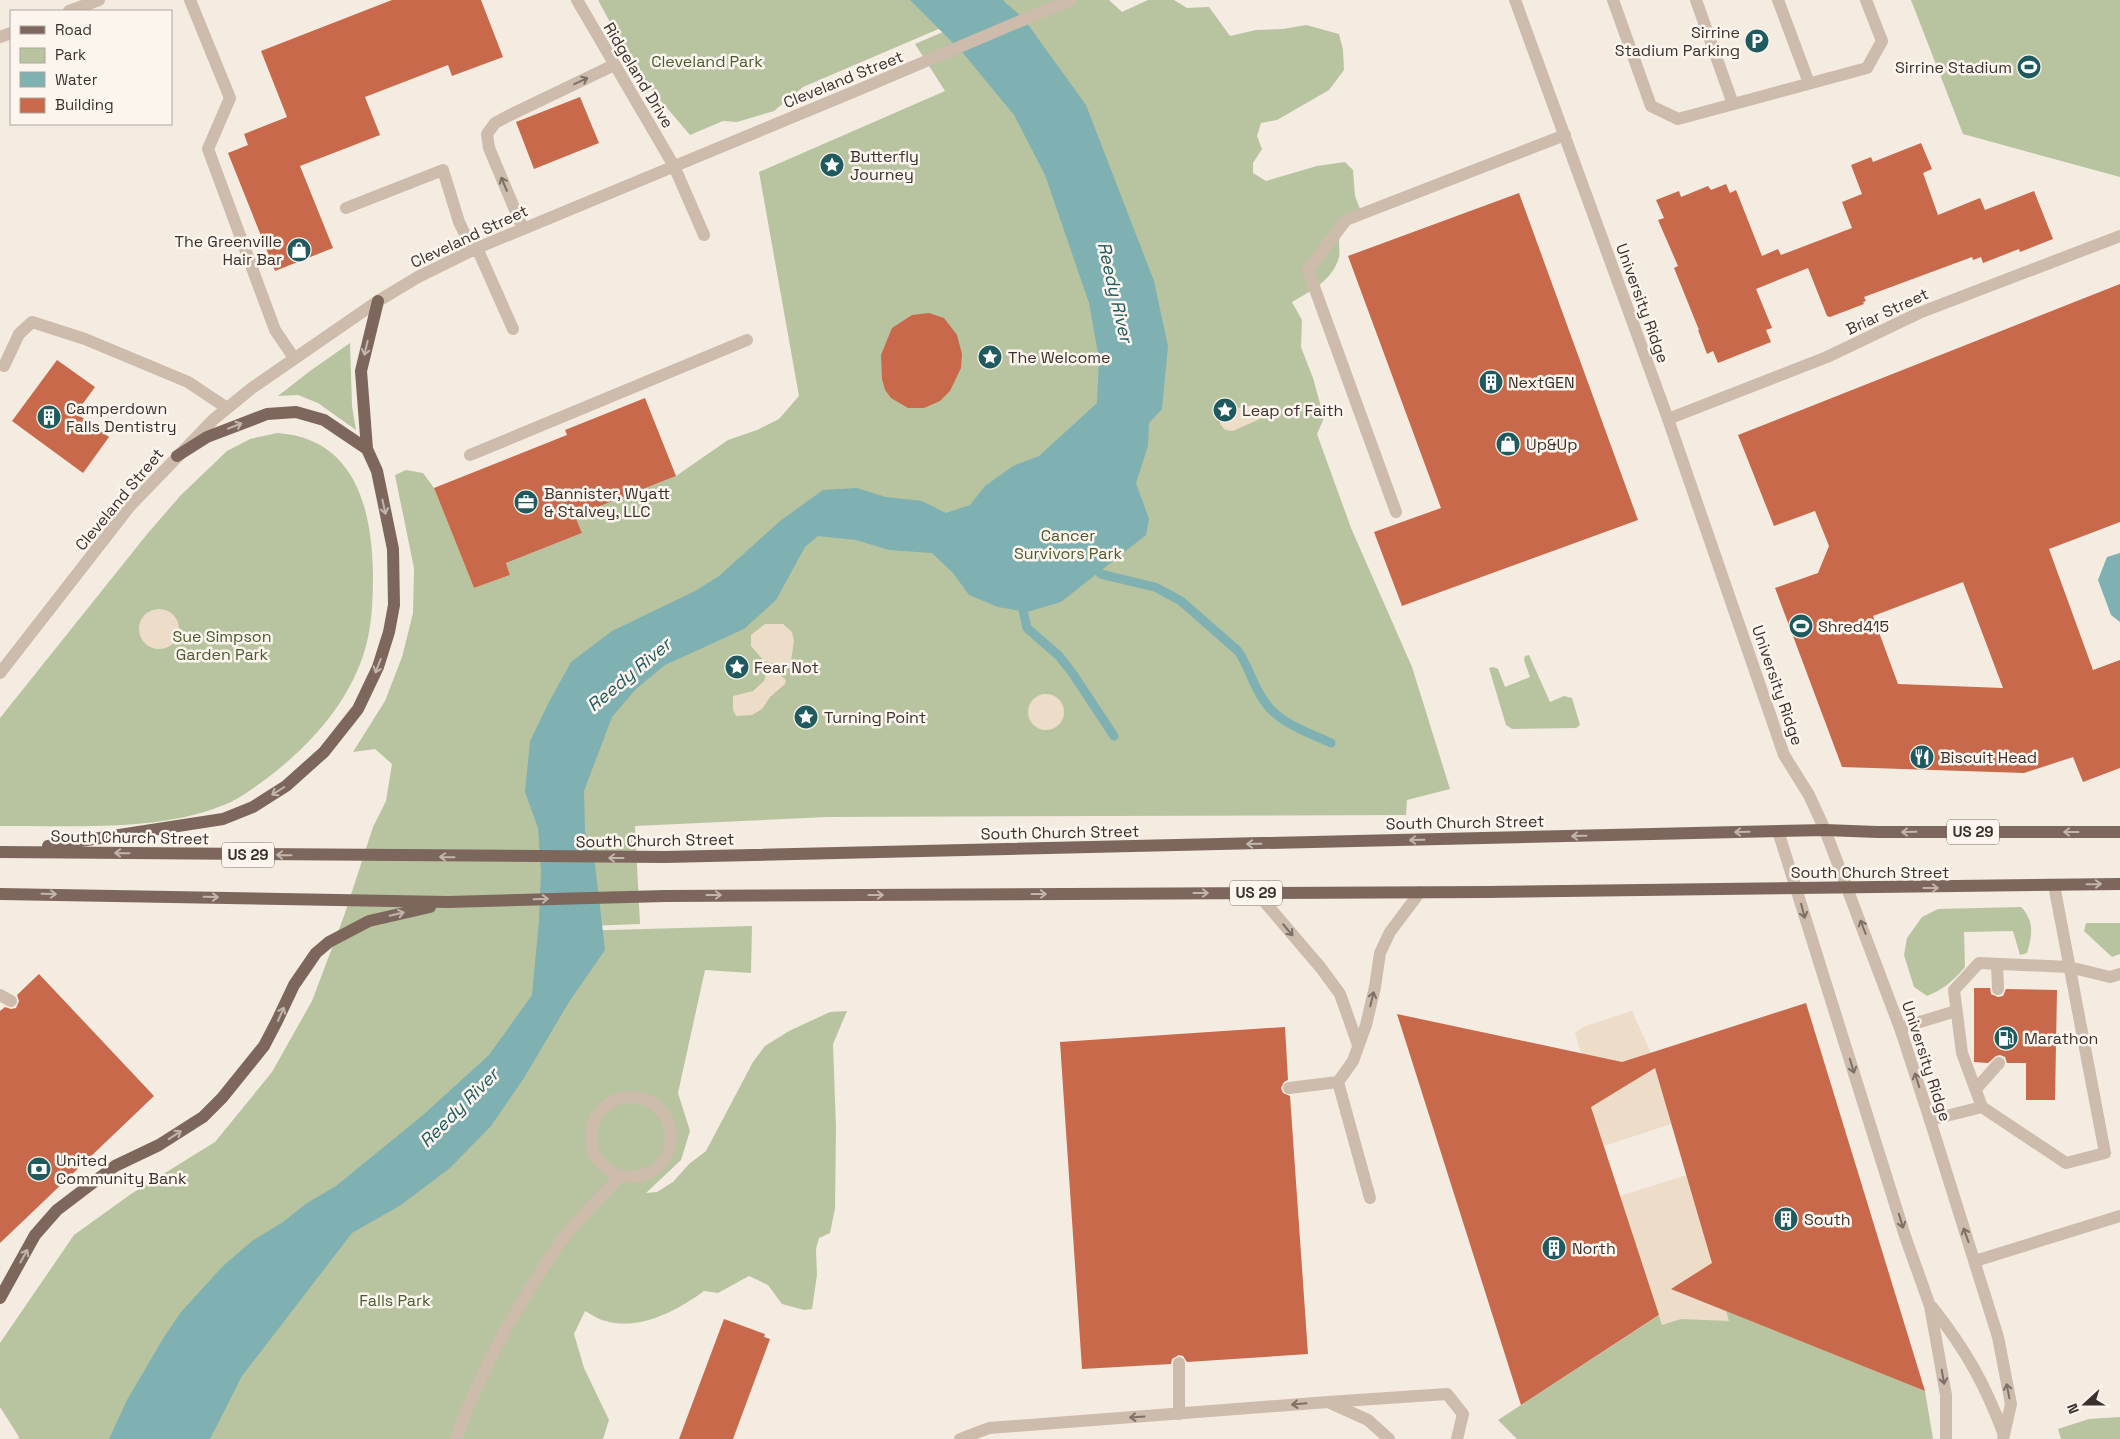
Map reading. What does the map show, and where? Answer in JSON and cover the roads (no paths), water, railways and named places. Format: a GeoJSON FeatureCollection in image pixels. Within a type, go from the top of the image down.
{"type":"FeatureCollection","features":[{"type":"Feature","properties":{"kind":"main road"},"geometry":{"type":"LineString","coordinates":[[6,852],[222,819],[253,807],[286,786],[324,752],[358,709],[378,667],[389,632],[394,605],[393,549],[377,471],[367,449],[361,371],[378,301]]}},
{"type":"Feature","properties":{"kind":"main road"},"geometry":{"type":"LineString","coordinates":[[177,456],[207,437],[267,414],[296,412],[324,420],[367,449]]}},
{"type":"Feature","properties":{"kind":"main road","name":"South Church Street"},"geometry":{"type":"LineString","coordinates":[[6,852],[495,858],[665,858],[1825,830],[1877,832],[2120,832]]}},
{"type":"Feature","properties":{"kind":"main road","name":"South Church Street"},"geometry":{"type":"LineString","coordinates":[[0,894],[448,902],[665,896],[1848,889],[2120,884]]}},
{"type":"Feature","properties":{"kind":"main road"},"geometry":{"type":"LineString","coordinates":[[0,1298],[35,1235],[57,1210],[115,1166],[158,1145],[203,1117],[222,1098],[264,1046],[278,1022],[294,985],[316,953],[329,942],[369,921],[448,902]]}},
{"type":"Feature","properties":{"kind":"street"},"geometry":{"type":"LineString","coordinates":[[72,10],[99,0]]}},
{"type":"Feature","properties":{"kind":"street"},"geometry":{"type":"LineString","coordinates":[[190,0],[230,98],[208,148],[276,330],[294,358]]}},
{"type":"Feature","properties":{"kind":"street","name":"Ridgeland Drive"},"geometry":{"type":"LineString","coordinates":[[577,0],[674,166],[704,235]]}},
{"type":"Feature","properties":{"kind":"street","name":"Cleveland Street"},"geometry":{"type":"LineString","coordinates":[[2,667],[130,506],[177,456],[227,408],[252,388],[378,301],[418,277],[475,249],[1070,0]]}},
{"type":"Feature","properties":{"kind":"street","name":"University Ridge"},"geometry":{"type":"LineString","coordinates":[[1515,0],[1668,419],[1784,755],[1809,795],[1825,830],[1900,1028],[1998,1337],[2011,1404],[2004,1438]]}},
{"type":"Feature","properties":{"kind":"street"},"geometry":{"type":"LineString","coordinates":[[1612,0],[1651,106],[1678,119],[1867,68],[1882,41],[1866,0]]}},
{"type":"Feature","properties":{"kind":"street"},"geometry":{"type":"LineString","coordinates":[[1696,0],[1734,104]]}},
{"type":"Feature","properties":{"kind":"street"},"geometry":{"type":"LineString","coordinates":[[1778,0],[1809,83]]}},
{"type":"Feature","properties":{"kind":"street"},"geometry":{"type":"LineString","coordinates":[[523,229],[489,148],[487,134],[495,123],[614,65]]}},
{"type":"Feature","properties":{"kind":"street"},"geometry":{"type":"LineString","coordinates":[[1396,512],[1308,270],[1346,220],[1565,135]]}},
{"type":"Feature","properties":{"kind":"street"},"geometry":{"type":"LineString","coordinates":[[346,208],[443,170],[459,222],[475,249],[512,329]]}},
{"type":"Feature","properties":{"kind":"street","name":"Briar Street"},"geometry":{"type":"LineString","coordinates":[[1668,419],[1827,357],[1920,312],[2120,236]]}},
{"type":"Feature","properties":{"kind":"street"},"geometry":{"type":"LineString","coordinates":[[4,366],[19,334],[32,322],[85,339],[188,382],[227,408]]}},
{"type":"Feature","properties":{"kind":"street"},"geometry":{"type":"LineString","coordinates":[[470,455],[747,340]]}},
{"type":"Feature","properties":{"kind":"street"},"geometry":{"type":"LineString","coordinates":[[1778,831],[1905,1236],[1930,1306],[1946,1395],[1946,1439]]}},
{"type":"Feature","properties":{"kind":"street"},"geometry":{"type":"LineString","coordinates":[[2054,885],[2070,967],[2105,1152],[2066,1163],[1982,1107],[1962,1053],[1954,990],[1979,962],[2070,967],[2110,977],[2120,974]]}},
{"type":"Feature","properties":{"kind":"street"},"geometry":{"type":"LineString","coordinates":[[1289,1088],[1338,1082],[1353,1061],[1366,1025],[1375,987],[1380,953],[1390,932],[1420,892]]}},
{"type":"Feature","properties":{"kind":"street"},"geometry":{"type":"LineString","coordinates":[[1257,893],[1321,968],[1340,994],[1358,1045]]}},
{"type":"Feature","properties":{"kind":"street"},"geometry":{"type":"LineString","coordinates":[[1997,964],[1998,989]]}},
{"type":"Feature","properties":{"kind":"street"},"geometry":{"type":"LineString","coordinates":[[1900,1028],[1956,1011]]}},
{"type":"Feature","properties":{"kind":"street"},"geometry":{"type":"LineString","coordinates":[[1976,1089],[1999,1063]]}},
{"type":"Feature","properties":{"kind":"street"},"geometry":{"type":"LineString","coordinates":[[1338,1082],[1370,1198]]}},
{"type":"Feature","properties":{"kind":"street"},"geometry":{"type":"LineString","coordinates":[[628,1097],[642,1098],[655,1104],[664,1115],[670,1128],[670,1148],[668,1155],[659,1166],[648,1174],[634,1177],[620,1176],[609,1170],[597,1157],[591,1139],[592,1126],[606,1106],[616,1100],[628,1097]]}},
{"type":"Feature","properties":{"kind":"street"},"geometry":{"type":"LineString","coordinates":[[1930,1120],[1982,1107]]}},
{"type":"Feature","properties":{"kind":"street"},"geometry":{"type":"LineString","coordinates":[[456,1439],[466,1411],[506,1329],[560,1242],[620,1176]]}},
{"type":"Feature","properties":{"kind":"street"},"geometry":{"type":"LineString","coordinates":[[1975,1261],[2120,1216]]}},
{"type":"Feature","properties":{"kind":"street"},"geometry":{"type":"LineString","coordinates":[[1930,1306],[1958,1340],[1992,1402],[2004,1438]]}},
{"type":"Feature","properties":{"kind":"street"},"geometry":{"type":"LineString","coordinates":[[1179,1363],[1180,1414]]}},
{"type":"Feature","properties":{"kind":"street"},"geometry":{"type":"LineString","coordinates":[[960,1439],[989,1428],[1447,1394],[1463,1414],[1457,1439]]}},
{"type":"Feature","properties":{"kind":"street"},"geometry":{"type":"LineString","coordinates":[[1328,1402],[1368,1420],[1389,1439]]}},
{"type":"Feature","properties":{"kind":"water","name":"Reedy River"},"geometry":{"type":"Polygon","coordinates":[[[910,0],[1003,0],[1024,19],[1086,105],[1154,281],[1168,346],[1162,409],[1149,423],[1148,446],[1136,483],[1149,519],[1146,535],[1061,602],[1027,612],[998,607],[969,595],[953,573],[932,553],[889,550],[856,540],[818,536],[805,547],[776,600],[744,629],[665,665],[636,689],[612,717],[584,791],[585,831],[595,864],[605,950],[569,1002],[524,1078],[491,1126],[450,1168],[401,1205],[352,1233],[242,1376],[210,1439],[109,1439],[127,1400],[164,1337],[181,1312],[223,1266],[252,1241],[283,1222],[307,1203],[336,1186],[423,1115],[489,1055],[532,995],[539,921],[541,872],[538,828],[525,792],[530,741],[571,662],[612,631],[695,591],[719,576],[780,521],[823,490],[857,488],[886,497],[922,501],[946,513],[970,505],[985,486],[1013,466],[1039,456],[1097,403],[1099,359],[1089,303],[1045,175],[1014,115],[963,53],[910,0]]]}},
{"type":"Feature","properties":{"kind":"water"},"geometry":{"type":"Polygon","coordinates":[[[2120,553],[2120,622],[2111,615],[2098,580],[2107,557],[2120,553]]]}},
{"type":"Feature","properties":{"kind":"waterway"},"geometry":{"type":"LineString","coordinates":[[1092,564],[1101,574],[1155,587],[1181,601],[1238,651],[1261,696],[1275,713],[1301,730],[1331,743]]}},
{"type":"Feature","properties":{"kind":"waterway"},"geometry":{"type":"LineString","coordinates":[[1021,601],[1027,628],[1059,656],[1114,736]]}},
{"type":"Feature","properties":{"kind":"place","name":"Sirrine Stadium Parking"},"geometry":{"type":"Point","coordinates":[1757,41]}},
{"type":"Feature","properties":{"kind":"place","name":"Sirrine Stadium"},"geometry":{"type":"Point","coordinates":[2029,67]}},
{"type":"Feature","properties":{"kind":"place","name":"Butterfly Journey"},"geometry":{"type":"Point","coordinates":[832,165]}},
{"type":"Feature","properties":{"kind":"place","name":"The Greenville Hair Bar"},"geometry":{"type":"Point","coordinates":[299,250]}},
{"type":"Feature","properties":{"kind":"place","name":"The Welcome"},"geometry":{"type":"Point","coordinates":[990,357]}},
{"type":"Feature","properties":{"kind":"place","name":"NextGEN"},"geometry":{"type":"Point","coordinates":[1491,382]}},
{"type":"Feature","properties":{"kind":"place","name":"Leap of Faith"},"geometry":{"type":"Point","coordinates":[1225,410]}},
{"type":"Feature","properties":{"kind":"place","name":"Camperdown Falls Dentistry"},"geometry":{"type":"Point","coordinates":[49,417]}},
{"type":"Feature","properties":{"kind":"place","name":"Up&Up"},"geometry":{"type":"Point","coordinates":[1508,444]}},
{"type":"Feature","properties":{"kind":"place","name":"Bannister, Wyatt & Stalvey, LLC"},"geometry":{"type":"Point","coordinates":[526,502]}},
{"type":"Feature","properties":{"kind":"place","name":"Shred415"},"geometry":{"type":"Point","coordinates":[1801,626]}},
{"type":"Feature","properties":{"kind":"place","name":"Fear Not"},"geometry":{"type":"Point","coordinates":[737,667]}},
{"type":"Feature","properties":{"kind":"place","name":"Turning Point"},"geometry":{"type":"Point","coordinates":[806,717]}},
{"type":"Feature","properties":{"kind":"place","name":"Biscuit Head"},"geometry":{"type":"Point","coordinates":[1922,757]}},
{"type":"Feature","properties":{"kind":"place","name":"Marathon"},"geometry":{"type":"Point","coordinates":[2006,1038]}},
{"type":"Feature","properties":{"kind":"place","name":"United Community Bank"},"geometry":{"type":"Point","coordinates":[39,1169]}},
{"type":"Feature","properties":{"kind":"place","name":"South"},"geometry":{"type":"Point","coordinates":[1786,1219]}},
{"type":"Feature","properties":{"kind":"place","name":"North"},"geometry":{"type":"Point","coordinates":[1554,1248]}},
{"type":"Feature","properties":{"kind":"park label","name":"Cleveland Park"},"geometry":{"type":"Point","coordinates":[707,61]}},
{"type":"Feature","properties":{"kind":"park label","name":"Cancer Survivors Park"},"geometry":{"type":"Point","coordinates":[1068,544]}},
{"type":"Feature","properties":{"kind":"park label","name":"Sue Simpson Garden Park"},"geometry":{"type":"Point","coordinates":[222,645]}},
{"type":"Feature","properties":{"kind":"park label","name":"Falls Park"},"geometry":{"type":"Point","coordinates":[395,1300]}}]}
